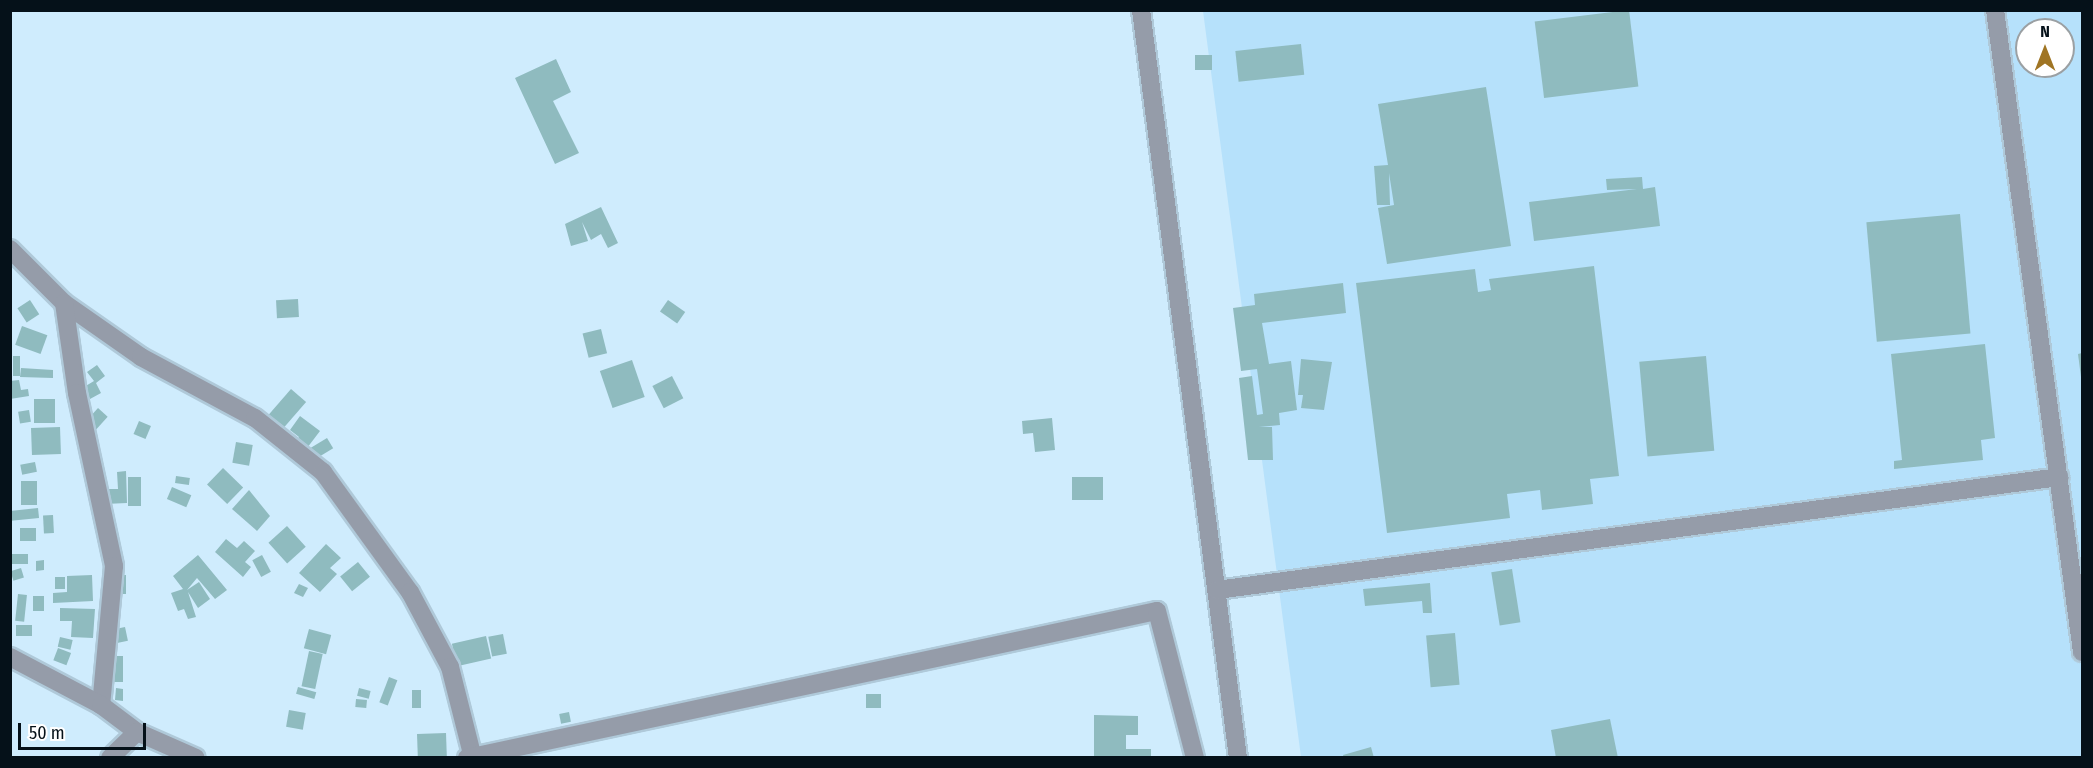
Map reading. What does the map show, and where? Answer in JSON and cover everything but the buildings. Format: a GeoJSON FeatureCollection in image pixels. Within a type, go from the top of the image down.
{"type":"FeatureCollection","features":[{"type":"Feature","properties":{"kind":"street"},"geometry":{"type":"LineString","coordinates":[[1141,10],[1238,758]]}},
{"type":"Feature","properties":{"kind":"street"},"geometry":{"type":"LineString","coordinates":[[1995,10],[2082,652]]}},
{"type":"Feature","properties":{"kind":"street"},"geometry":{"type":"LineString","coordinates":[[10,249],[64,303],[141,357],[255,418],[323,472],[410,592],[450,667],[471,757],[1157,611],[1195,758]]}},
{"type":"Feature","properties":{"kind":"street"},"geometry":{"type":"LineString","coordinates":[[64,303],[77,393],[114,566],[101,705]]}},
{"type":"Feature","properties":{"kind":"street"},"geometry":{"type":"LineString","coordinates":[[1217,590],[2059,477]]}},
{"type":"Feature","properties":{"kind":"street"},"geometry":{"type":"LineString","coordinates":[[11,657],[101,705],[137,732],[196,758]]}},
{"type":"Feature","properties":{"kind":"street"},"geometry":{"type":"LineString","coordinates":[[110,758],[137,732]]}},
{"type":"Feature","properties":{"kind":"shaded area"},"geometry":{"type":"Polygon","coordinates":[[[1203,11],[2082,11],[2082,757],[1301,757],[1203,11]]]}}]}
